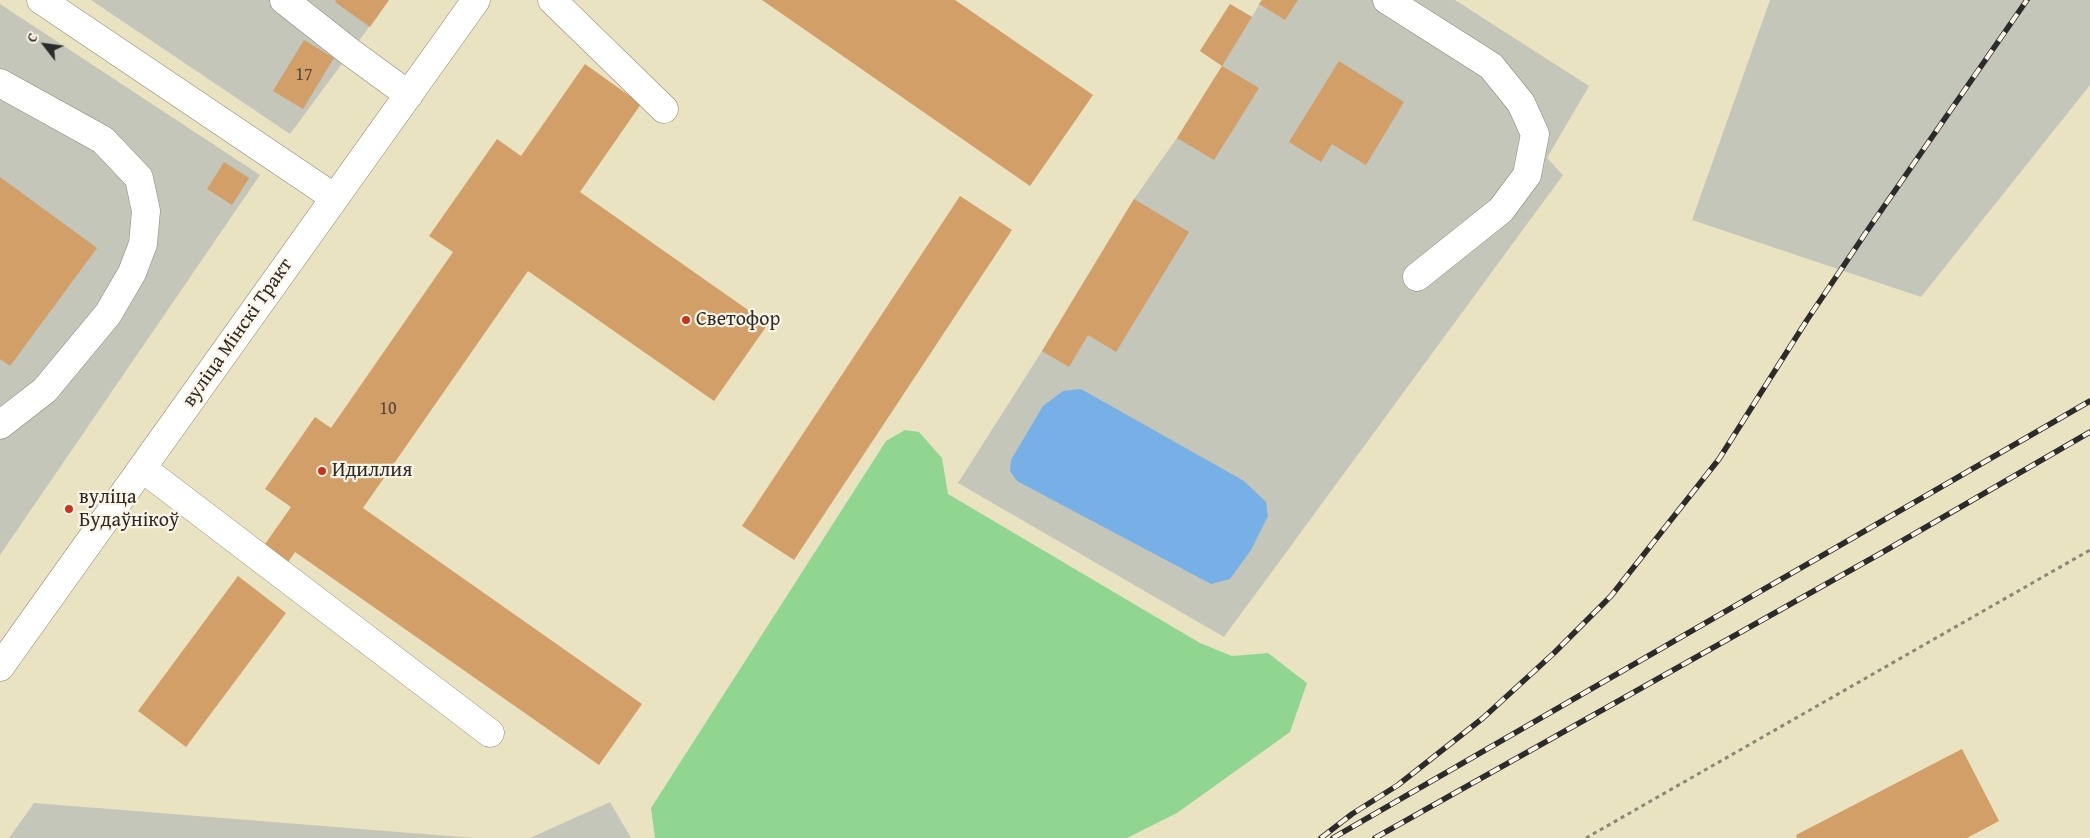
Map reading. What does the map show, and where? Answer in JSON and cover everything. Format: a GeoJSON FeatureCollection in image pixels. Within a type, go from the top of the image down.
{"type":"FeatureCollection","features":[{"type":"Feature","properties":{"kind":"street"},"geometry":{"type":"LineString","coordinates":[[41,0],[335,198]]}},
{"type":"Feature","properties":{"kind":"street"},"geometry":{"type":"LineString","coordinates":[[284,0],[350,52],[409,94]]}},
{"type":"Feature","properties":{"kind":"street","name":"вуліца Мінскі Тракт"},"geometry":{"type":"LineString","coordinates":[[0,667],[476,0]]}},
{"type":"Feature","properties":{"kind":"street"},"geometry":{"type":"LineString","coordinates":[[552,0],[664,109]]}},
{"type":"Feature","properties":{"kind":"street"},"geometry":{"type":"LineString","coordinates":[[1387,0],[1492,66],[1521,103],[1535,134],[1527,175],[1501,210],[1417,277]]}},
{"type":"Feature","properties":{"kind":"street"},"geometry":{"type":"LineString","coordinates":[[0,83],[102,140],[139,178],[146,211],[143,244],[132,274],[108,314],[45,390],[0,425]]}},
{"type":"Feature","properties":{"kind":"street"},"geometry":{"type":"LineString","coordinates":[[142,468],[490,733]]}},
{"type":"Feature","properties":{"kind":"path"},"geometry":{"type":"LineString","coordinates":[[1586,838],[2090,550]]}},
{"type":"Feature","properties":{"kind":"shaded area"},"geometry":{"type":"Polygon","coordinates":[[[91,0],[389,0],[290,134],[91,0]]]}},
{"type":"Feature","properties":{"kind":"shaded area"},"geometry":{"type":"Polygon","coordinates":[[[1262,0],[1455,0],[1589,86],[1547,158],[1563,175],[1224,637],[958,483],[1042,351],[1134,199],[1177,138],[1222,66],[1200,51],[1230,4],[1252,17],[1262,0]]]}},
{"type":"Feature","properties":{"kind":"shaded area"},"geometry":{"type":"Polygon","coordinates":[[[1770,0],[2090,0],[2090,85],[1921,297],[1692,220],[1770,0]]]}},
{"type":"Feature","properties":{"kind":"shaded area"},"geometry":{"type":"Polygon","coordinates":[[[0,4],[260,175],[0,555],[0,4]]]}},
{"type":"Feature","properties":{"kind":"shaded area"},"geometry":{"type":"Polygon","coordinates":[[[610,802],[631,838],[530,838],[610,802]]]}},
{"type":"Feature","properties":{"kind":"shaded area"},"geometry":{"type":"Polygon","coordinates":[[[34,803],[474,838],[9,838],[34,803]]]}},
{"type":"Feature","properties":{"kind":"green space"},"geometry":{"type":"Polygon","coordinates":[[[905,430],[919,432],[942,458],[948,494],[1200,643],[1232,656],[1268,653],[1307,683],[1290,732],[1177,813],[1127,838],[655,838],[651,808],[886,441],[905,430]]]}},
{"type":"Feature","properties":{"kind":"water"},"geometry":{"type":"Polygon","coordinates":[[[1081,389],[1244,481],[1266,502],[1268,516],[1251,550],[1230,579],[1211,584],[1017,481],[1010,471],[1011,460],[1043,406],[1063,391],[1081,389]]]}},
{"type":"Feature","properties":{"kind":"building"},"geometry":{"type":"Polygon","coordinates":[[[336,0],[389,0],[370,27],[335,2],[336,0]]]}},
{"type":"Feature","properties":{"kind":"building"},"geometry":{"type":"Polygon","coordinates":[[[762,0],[955,0],[1093,95],[1030,186],[762,0]]]}},
{"type":"Feature","properties":{"kind":"building"},"geometry":{"type":"Polygon","coordinates":[[[1262,0],[1298,0],[1285,20],[1259,4],[1262,0]]]}},
{"type":"Feature","properties":{"kind":"building"},"geometry":{"type":"Polygon","coordinates":[[[1230,4],[1252,17],[1222,66],[1200,51],[1230,4]]]}},
{"type":"Feature","properties":{"kind":"building"},"geometry":{"type":"Polygon","coordinates":[[[304,40],[334,58],[303,109],[273,91],[304,40]]]}},
{"type":"Feature","properties":{"kind":"building"},"geometry":{"type":"Polygon","coordinates":[[[1339,61],[1404,102],[1366,165],[1332,144],[1321,162],[1289,142],[1339,61]]]}},
{"type":"Feature","properties":{"kind":"building"},"geometry":{"type":"Polygon","coordinates":[[[585,64],[641,104],[580,192],[768,324],[714,401],[528,271],[363,508],[642,704],[599,765],[295,552],[287,564],[263,547],[291,507],[265,489],[315,417],[331,428],[453,252],[429,236],[497,139],[521,156],[585,64]]]}},
{"type":"Feature","properties":{"kind":"building"},"geometry":{"type":"Polygon","coordinates":[[[1222,66],[1259,88],[1214,160],[1177,138],[1222,66]]]}},
{"type":"Feature","properties":{"kind":"building"},"geometry":{"type":"Polygon","coordinates":[[[224,162],[249,178],[232,205],[207,189],[224,162]]]}},
{"type":"Feature","properties":{"kind":"building"},"geometry":{"type":"Polygon","coordinates":[[[0,177],[97,248],[10,366],[0,359],[0,177]]]}},
{"type":"Feature","properties":{"kind":"building"},"geometry":{"type":"Polygon","coordinates":[[[960,196],[1012,230],[794,560],[742,526],[960,196]]]}},
{"type":"Feature","properties":{"kind":"building"},"geometry":{"type":"Polygon","coordinates":[[[1134,199],[1189,232],[1116,352],[1088,335],[1069,367],[1042,351],[1134,199]]]}},
{"type":"Feature","properties":{"kind":"building"},"geometry":{"type":"Polygon","coordinates":[[[238,576],[286,613],[186,747],[138,711],[238,576]]]}},
{"type":"Feature","properties":{"kind":"building"},"geometry":{"type":"Polygon","coordinates":[[[1962,749],[1999,821],[1967,838],[1797,838],[1796,835],[1962,749]]]}},
{"type":"Feature","properties":{"kind":"railway"},"geometry":{"type":"LineString","coordinates":[[1321,838],[1352,814],[1398,785],[1483,718],[1554,653],[1611,596],[1719,459],[1807,320],[2027,0]]}},
{"type":"Feature","properties":{"kind":"railway"},"geometry":{"type":"LineString","coordinates":[[1333,838],[2090,401]]}},
{"type":"Feature","properties":{"kind":"railway"},"geometry":{"type":"LineString","coordinates":[[1375,838],[1883,552],[2090,432]]}},
{"type":"Feature","properties":{"kind":"place","name":"Светофор"},"geometry":{"type":"Point","coordinates":[686,320]}},
{"type":"Feature","properties":{"kind":"place","name":"Идиллия"},"geometry":{"type":"Point","coordinates":[322,471]}},
{"type":"Feature","properties":{"kind":"place","name":"вуліца Будаўнікоў"},"geometry":{"type":"Point","coordinates":[69,509]}}]}
